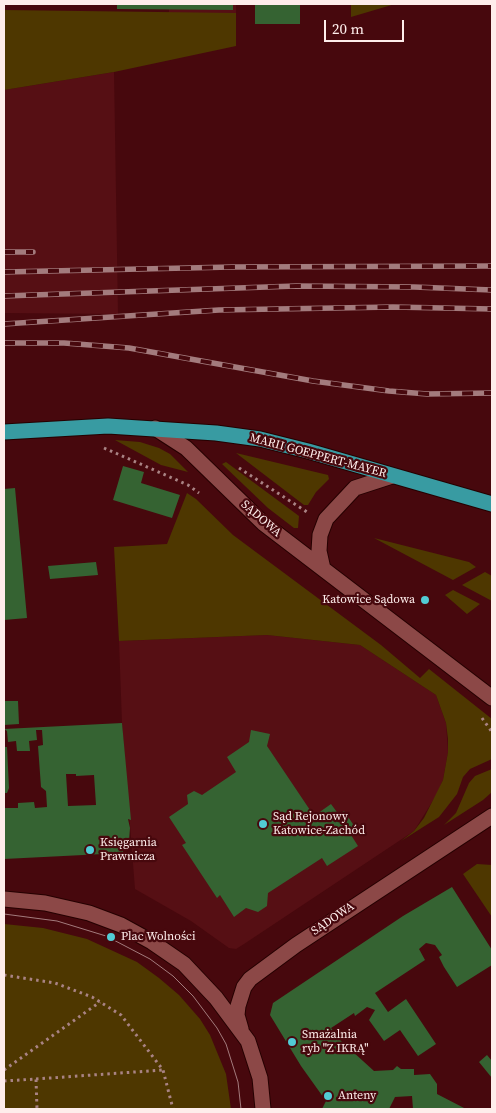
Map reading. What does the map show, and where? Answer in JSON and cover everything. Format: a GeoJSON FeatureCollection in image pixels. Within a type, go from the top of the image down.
{"type":"FeatureCollection","features":[{"type":"Feature","properties":{"kind":"main road"},"geometry":{"type":"LineString","coordinates":[[4,432],[108,426],[155,428]]}},
{"type":"Feature","properties":{"kind":"main road","name":"MARII GOEPPERT-MAYER"},"geometry":{"type":"LineString","coordinates":[[155,428],[260,439],[492,504]]}},
{"type":"Feature","properties":{"kind":"street","name":"SĄDOWA"},"geometry":{"type":"LineString","coordinates":[[155,428],[186,448],[263,522],[492,698]]}},
{"type":"Feature","properties":{"kind":"street","name":"MARII GOEPPERT-MAYER"},"geometry":{"type":"LineString","coordinates":[[323,569],[320,535],[326,519],[355,488],[392,476]]}},
{"type":"Feature","properties":{"kind":"street","name":"SĄDOWA"},"geometry":{"type":"LineString","coordinates":[[242,1033],[237,1015],[238,1006],[244,987],[250,979],[296,945],[492,816]]}},
{"type":"Feature","properties":{"kind":"street"},"geometry":{"type":"LineString","coordinates":[[4,899],[45,903],[90,913],[121,925],[152,942],[184,964],[216,998],[242,1033],[256,1060],[263,1109]]}},
{"type":"Feature","properties":{"kind":"path"},"geometry":{"type":"LineString","coordinates":[[97,447],[121,454],[188,485]]}},
{"type":"Feature","properties":{"kind":"path"},"geometry":{"type":"LineString","coordinates":[[237,467],[307,511],[326,519]]}},
{"type":"Feature","properties":{"kind":"path"},"geometry":{"type":"LineString","coordinates":[[4,975],[55,983],[100,1002],[121,1015],[163,1070],[173,1109]]}},
{"type":"Feature","properties":{"kind":"path"},"geometry":{"type":"LineString","coordinates":[[4,1070],[100,1002]]}},
{"type":"Feature","properties":{"kind":"path"},"geometry":{"type":"LineString","coordinates":[[4,1080],[163,1070]]}},
{"type":"Feature","properties":{"kind":"path"},"geometry":{"type":"LineString","coordinates":[[36,1079],[38,1109]]}},
{"type":"Feature","properties":{"kind":"shaded area"},"geometry":{"type":"Polygon","coordinates":[[[169,4],[236,4],[236,13],[169,13],[169,4]]]}},
{"type":"Feature","properties":{"kind":"shaded area"},"geometry":{"type":"Polygon","coordinates":[[[351,4],[395,4],[351,17],[351,4]]]}},
{"type":"Feature","properties":{"kind":"shaded area"},"geometry":{"type":"Polygon","coordinates":[[[4,10],[236,13],[236,46],[114,72],[4,90],[4,10]]]}},
{"type":"Feature","properties":{"kind":"shaded area"},"geometry":{"type":"Polygon","coordinates":[[[114,72],[118,314],[4,313],[4,90],[114,72]]]}},
{"type":"Feature","properties":{"kind":"shaded area"},"geometry":{"type":"Polygon","coordinates":[[[115,440],[140,442],[159,448],[170,454],[188,472],[161,465],[115,440]]]}},
{"type":"Feature","properties":{"kind":"shaded area"},"geometry":{"type":"Polygon","coordinates":[[[236,453],[328,475],[329,479],[316,492],[308,505],[304,505],[236,453]]]}},
{"type":"Feature","properties":{"kind":"shaded area"},"geometry":{"type":"Polygon","coordinates":[[[226,462],[299,516],[298,528],[294,528],[268,508],[222,464],[226,462]]]}},
{"type":"Feature","properties":{"kind":"shaded area"},"geometry":{"type":"Polygon","coordinates":[[[187,493],[196,499],[233,535],[381,645],[420,678],[429,669],[492,719],[492,759],[470,769],[463,777],[457,794],[439,817],[401,841],[414,831],[424,818],[443,780],[448,752],[448,739],[446,723],[436,695],[360,645],[267,635],[119,641],[114,547],[167,544],[187,493]]]}},
{"type":"Feature","properties":{"kind":"shaded area"},"geometry":{"type":"Polygon","coordinates":[[[374,538],[469,562],[476,567],[453,580],[374,538]]]}},
{"type":"Feature","properties":{"kind":"shaded area"},"geometry":{"type":"Polygon","coordinates":[[[485,572],[492,576],[492,601],[462,585],[485,572]]]}},
{"type":"Feature","properties":{"kind":"shaded area"},"geometry":{"type":"Polygon","coordinates":[[[453,590],[480,604],[467,614],[445,595],[453,590]]]}},
{"type":"Feature","properties":{"kind":"shaded area"},"geometry":{"type":"Polygon","coordinates":[[[267,635],[360,645],[436,695],[446,723],[448,752],[443,780],[437,794],[414,831],[236,949],[229,948],[191,921],[135,889],[122,723],[119,641],[267,635]]]}},
{"type":"Feature","properties":{"kind":"shaded area"},"geometry":{"type":"Polygon","coordinates":[[[492,769],[492,792],[444,825],[456,813],[469,783],[475,776],[492,769]]]}},
{"type":"Feature","properties":{"kind":"shaded area"},"geometry":{"type":"Polygon","coordinates":[[[477,864],[492,865],[492,917],[463,874],[477,864]]]}},
{"type":"Feature","properties":{"kind":"shaded area"},"geometry":{"type":"Polygon","coordinates":[[[4,924],[43,928],[87,939],[137,962],[159,978],[179,995],[200,1019],[210,1035],[226,1074],[231,1109],[4,1109],[4,924]]]}},
{"type":"Feature","properties":{"kind":"building"},"geometry":{"type":"Polygon","coordinates":[[[117,4],[233,4],[233,10],[117,9],[117,4]]]}},
{"type":"Feature","properties":{"kind":"building"},"geometry":{"type":"Polygon","coordinates":[[[255,4],[300,4],[300,24],[255,24],[255,4]]]}},
{"type":"Feature","properties":{"kind":"building"},"geometry":{"type":"Polygon","coordinates":[[[123,466],[144,472],[141,483],[180,495],[172,518],[113,500],[123,466]]]}},
{"type":"Feature","properties":{"kind":"building"},"geometry":{"type":"Polygon","coordinates":[[[15,488],[27,618],[4,620],[4,489],[15,488]]]}},
{"type":"Feature","properties":{"kind":"building"},"geometry":{"type":"Polygon","coordinates":[[[96,562],[98,575],[50,579],[48,566],[96,562]]]}},
{"type":"Feature","properties":{"kind":"building"},"geometry":{"type":"Polygon","coordinates":[[[4,701],[18,701],[19,724],[4,725],[4,701]]]}},
{"type":"Feature","properties":{"kind":"building"},"geometry":{"type":"Polygon","coordinates":[[[122,723],[131,820],[128,819],[130,828],[129,841],[123,842],[123,853],[4,859],[4,808],[18,808],[18,803],[34,802],[35,808],[47,807],[46,791],[41,787],[38,746],[43,745],[42,730],[36,730],[37,740],[29,741],[30,751],[17,751],[16,741],[8,742],[7,731],[4,729],[122,723]],[[66,774],[68,806],[96,805],[94,775],[76,776],[76,774],[66,774]]]}},
{"type":"Feature","properties":{"kind":"building","name":"Sąd Rejonowy Katowice-Zachód"},"geometry":{"type":"Polygon","coordinates":[[[251,730],[270,734],[267,746],[314,816],[331,804],[339,815],[344,811],[357,830],[351,835],[358,846],[327,866],[322,858],[268,893],[267,906],[258,912],[246,908],[234,917],[220,895],[217,898],[182,845],[186,843],[169,817],[188,804],[187,795],[194,791],[202,795],[236,772],[227,757],[249,742],[251,730]]]}},
{"type":"Feature","properties":{"kind":"building"},"geometry":{"type":"Polygon","coordinates":[[[4,747],[7,747],[9,788],[7,793],[4,793],[4,747]]]}},
{"type":"Feature","properties":{"kind":"building"},"geometry":{"type":"Polygon","coordinates":[[[452,887],[492,950],[492,965],[457,987],[444,967],[439,957],[442,955],[435,945],[426,943],[419,949],[425,960],[375,993],[388,1012],[406,999],[436,1044],[418,1056],[400,1030],[384,1041],[369,1020],[375,1010],[367,1007],[355,1016],[354,1013],[331,1028],[341,1041],[374,1071],[393,1070],[397,1066],[401,1069],[414,1069],[414,1075],[430,1074],[437,1084],[437,1094],[466,1109],[413,1109],[412,1096],[395,1097],[389,1109],[322,1109],[326,1101],[301,1066],[270,1015],[273,1003],[403,916],[452,887]]]}},
{"type":"Feature","properties":{"kind":"building"},"geometry":{"type":"Polygon","coordinates":[[[487,1055],[492,1061],[492,1078],[479,1062],[487,1055]]]}},
{"type":"Feature","properties":{"kind":"tram line"},"geometry":{"type":"LineString","coordinates":[[4,914],[57,921],[106,936],[150,959],[173,976],[193,996],[217,1028],[226,1044],[238,1082],[241,1109]]}},
{"type":"Feature","properties":{"kind":"railway"},"geometry":{"type":"LineString","coordinates":[[4,252],[33,252]]}},
{"type":"Feature","properties":{"kind":"railway"},"geometry":{"type":"LineString","coordinates":[[4,272],[232,267],[492,266]]}},
{"type":"Feature","properties":{"kind":"railway"},"geometry":{"type":"LineString","coordinates":[[4,296],[296,286],[492,290]]}},
{"type":"Feature","properties":{"kind":"railway"},"geometry":{"type":"LineString","coordinates":[[4,324],[219,310],[393,307],[492,309]]}},
{"type":"Feature","properties":{"kind":"railway"},"geometry":{"type":"LineString","coordinates":[[4,343],[64,343],[129,348],[313,381],[389,391],[427,394],[492,393]]}},
{"type":"Feature","properties":{"kind":"place","name":"Katowice Sądowa"},"geometry":{"type":"Point","coordinates":[425,600]}},
{"type":"Feature","properties":{"kind":"place","name":"Sąd Rejonowy Katowice-Zachód"},"geometry":{"type":"Point","coordinates":[263,824]}},
{"type":"Feature","properties":{"kind":"place","name":"Księgarnia Prawnicza"},"geometry":{"type":"Point","coordinates":[90,850]}},
{"type":"Feature","properties":{"kind":"place","name":"Plac Wolności"},"geometry":{"type":"Point","coordinates":[111,937]}},
{"type":"Feature","properties":{"kind":"place","name":"Smażalnia ryb \"Z IKRĄ\""},"geometry":{"type":"Point","coordinates":[292,1042]}},
{"type":"Feature","properties":{"kind":"place","name":"Anteny"},"geometry":{"type":"Point","coordinates":[328,1096]}}]}
